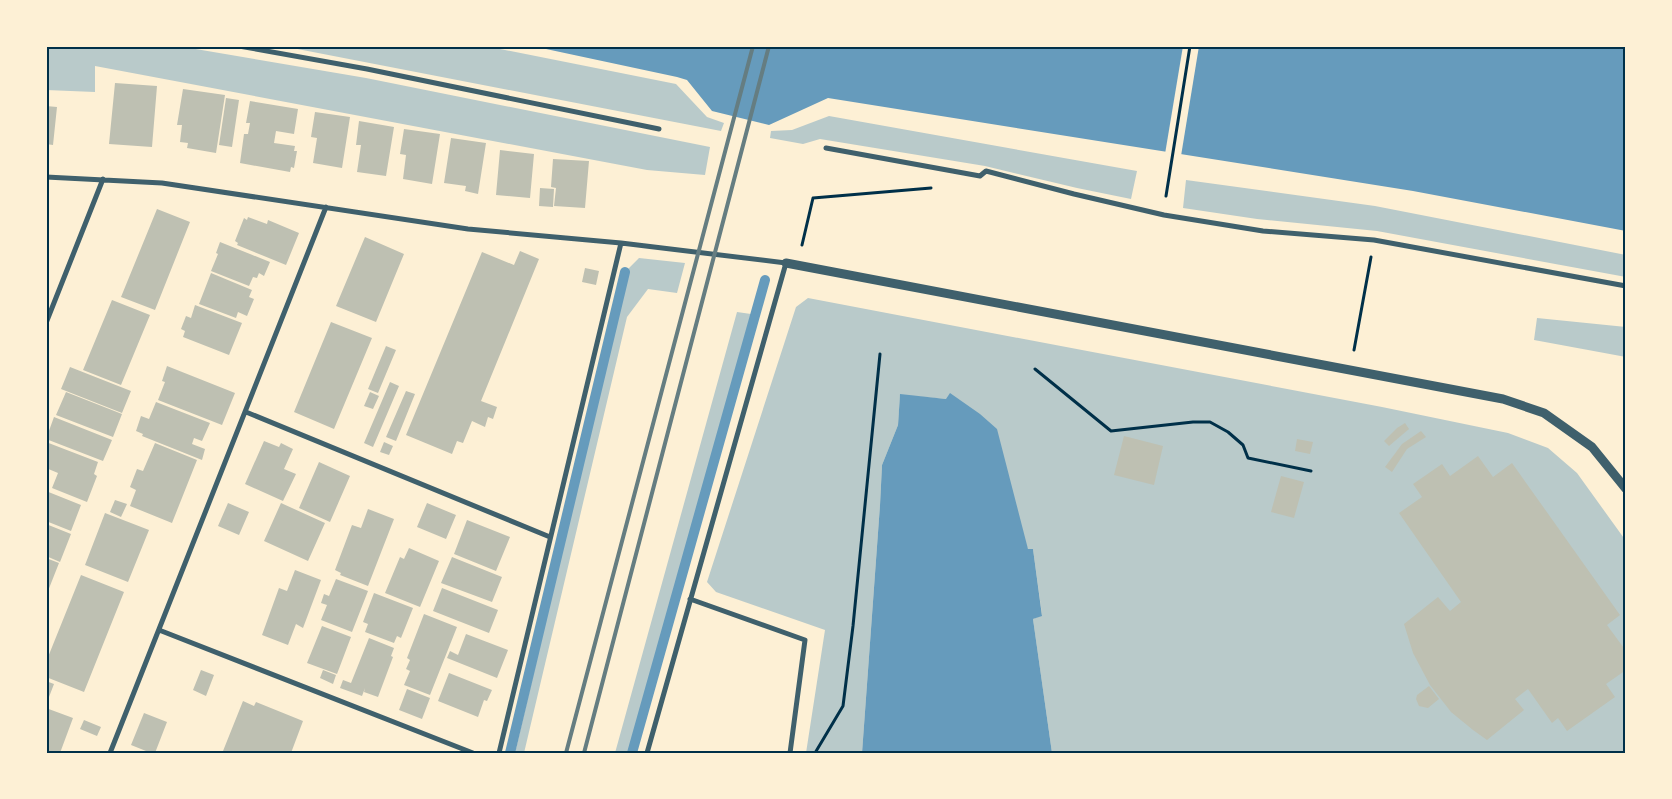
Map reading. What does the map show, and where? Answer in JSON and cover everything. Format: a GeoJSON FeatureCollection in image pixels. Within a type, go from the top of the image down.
{"type":"FeatureCollection","features":[{"type":"Feature","properties":{"kind":"street"},"geometry":{"type":"LineString","coordinates":[[239,46],[367,69],[659,129]]}},
{"type":"Feature","properties":{"kind":"street"},"geometry":{"type":"LineString","coordinates":[[826,148],[980,176],[986,171],[1164,215],[1263,231],[1374,240],[1626,286]]}},
{"type":"Feature","properties":{"kind":"street"},"geometry":{"type":"LineString","coordinates":[[46,177],[162,183],[474,230],[621,242],[786,262],[1503,399],[1544,413],[1592,447],[1626,489]]}},
{"type":"Feature","properties":{"kind":"street"},"geometry":{"type":"LineString","coordinates":[[46,323],[103,180]]}},
{"type":"Feature","properties":{"kind":"street"},"geometry":{"type":"LineString","coordinates":[[110,753],[326,207]]}},
{"type":"Feature","properties":{"kind":"street"},"geometry":{"type":"LineString","coordinates":[[499,753],[621,242]]}},
{"type":"Feature","properties":{"kind":"street"},"geometry":{"type":"LineString","coordinates":[[647,753],[786,262]]}},
{"type":"Feature","properties":{"kind":"street"},"geometry":{"type":"LineString","coordinates":[[246,412],[550,537]]}},
{"type":"Feature","properties":{"kind":"street"},"geometry":{"type":"LineString","coordinates":[[690,598],[805,640],[790,753]]}},
{"type":"Feature","properties":{"kind":"street"},"geometry":{"type":"LineString","coordinates":[[159,630],[473,753]]}},
{"type":"Feature","properties":{"kind":"path"},"geometry":{"type":"LineString","coordinates":[[1166,198],[1190,46]]}},
{"type":"Feature","properties":{"kind":"path"},"geometry":{"type":"LineString","coordinates":[[798,265],[813,198],[931,188]]}},
{"type":"Feature","properties":{"kind":"path"},"geometry":{"type":"LineString","coordinates":[[1350,371],[1374,240]]}},
{"type":"Feature","properties":{"kind":"path"},"geometry":{"type":"LineString","coordinates":[[815,753],[842,706],[853,626],[880,354]]}},
{"type":"Feature","properties":{"kind":"path"},"geometry":{"type":"LineString","coordinates":[[1035,369],[1111,432],[1193,422],[1210,422],[1228,432],[1243,445],[1248,458],[1311,471]]}},
{"type":"Feature","properties":{"kind":"shaded area"},"geometry":{"type":"Polygon","coordinates":[[[46,46],[178,46],[366,78],[710,147],[705,175],[647,170],[95,66],[95,92],[46,90],[46,46]]]}},
{"type":"Feature","properties":{"kind":"shaded area"},"geometry":{"type":"Polygon","coordinates":[[[282,46],[485,46],[676,84],[707,117],[724,123],[721,131],[282,46]]]}},
{"type":"Feature","properties":{"kind":"shaded area"},"geometry":{"type":"Polygon","coordinates":[[[829,116],[1137,171],[1131,199],[985,166],[820,139],[803,144],[770,138],[771,131],[792,130],[829,116]]]}},
{"type":"Feature","properties":{"kind":"shaded area"},"geometry":{"type":"Polygon","coordinates":[[[1186,180],[1375,206],[1626,255],[1626,277],[1377,231],[1257,219],[1183,208],[1186,180]]]}},
{"type":"Feature","properties":{"kind":"shaded area"},"geometry":{"type":"Polygon","coordinates":[[[639,258],[685,263],[677,293],[648,289],[627,317],[524,753],[515,753],[628,269],[639,258]]]}},
{"type":"Feature","properties":{"kind":"shaded area"},"geometry":{"type":"Polygon","coordinates":[[[808,298],[1382,407],[1508,433],[1548,448],[1577,473],[1626,541],[1626,753],[1052,753],[1033,619],[1042,615],[1033,549],[1028,549],[946,399],[900,395],[898,425],[882,465],[862,753],[806,753],[825,630],[716,592],[707,582],[796,307],[808,298]]]}},
{"type":"Feature","properties":{"kind":"shaded area"},"geometry":{"type":"Polygon","coordinates":[[[737,312],[751,314],[629,753],[615,753],[737,312]]]}},
{"type":"Feature","properties":{"kind":"shaded area"},"geometry":{"type":"Polygon","coordinates":[[[1537,318],[1626,327],[1626,357],[1534,340],[1537,318]]]}},
{"type":"Feature","properties":{"kind":"water"},"geometry":{"type":"Polygon","coordinates":[[[532,46],[1626,46],[1626,231],[1413,191],[828,98],[769,125],[712,111],[687,80],[532,46]]]}},
{"type":"Feature","properties":{"kind":"water"},"geometry":{"type":"Polygon","coordinates":[[[950,393],[980,414],[997,429],[1028,549],[1033,549],[1042,616],[1033,619],[1052,753],[862,753],[882,465],[898,425],[900,394],[946,399],[950,393]]]}},
{"type":"Feature","properties":{"kind":"pier"},"geometry":{"type":"Polygon","coordinates":[[[1183,46],[1199,46],[1181,156],[1165,154],[1183,46]]]}},
{"type":"Feature","properties":{"kind":"building"},"geometry":{"type":"Polygon","coordinates":[[[115,83],[157,86],[152,147],[109,144],[115,83]]]}},
{"type":"Feature","properties":{"kind":"building"},"geometry":{"type":"Polygon","coordinates":[[[183,89],[225,95],[216,153],[187,148],[188,143],[180,142],[182,125],[177,125],[183,89]]]}},
{"type":"Feature","properties":{"kind":"building"},"geometry":{"type":"Polygon","coordinates":[[[226,98],[239,100],[232,147],[219,145],[226,98]]]}},
{"type":"Feature","properties":{"kind":"building"},"geometry":{"type":"Polygon","coordinates":[[[250,101],[298,109],[294,134],[276,131],[274,143],[295,146],[294,151],[297,151],[294,168],[291,167],[290,172],[240,163],[244,134],[248,134],[250,123],[246,123],[250,101]]]}},
{"type":"Feature","properties":{"kind":"building"},"geometry":{"type":"Polygon","coordinates":[[[46,106],[57,107],[53,145],[46,144],[46,106]]]}},
{"type":"Feature","properties":{"kind":"building"},"geometry":{"type":"Polygon","coordinates":[[[315,112],[350,117],[342,168],[313,163],[317,138],[311,137],[315,112]]]}},
{"type":"Feature","properties":{"kind":"building"},"geometry":{"type":"Polygon","coordinates":[[[359,121],[394,127],[386,176],[357,172],[361,145],[356,145],[359,121]]]}},
{"type":"Feature","properties":{"kind":"building"},"geometry":{"type":"Polygon","coordinates":[[[404,129],[440,134],[432,184],[403,179],[406,155],[400,154],[404,129]]]}},
{"type":"Feature","properties":{"kind":"building"},"geometry":{"type":"Polygon","coordinates":[[[451,138],[486,143],[478,194],[465,191],[466,186],[444,183],[451,138]]]}},
{"type":"Feature","properties":{"kind":"building"},"geometry":{"type":"Polygon","coordinates":[[[500,150],[534,154],[530,198],[496,195],[500,150]]]}},
{"type":"Feature","properties":{"kind":"building"},"geometry":{"type":"Polygon","coordinates":[[[553,159],[589,161],[585,208],[554,206],[556,188],[551,187],[553,159]]]}},
{"type":"Feature","properties":{"kind":"building"},"geometry":{"type":"Polygon","coordinates":[[[540,188],[554,189],[553,207],[539,206],[540,188]]]}},
{"type":"Feature","properties":{"kind":"building"},"geometry":{"type":"Polygon","coordinates":[[[157,209],[190,222],[155,310],[121,297],[157,209]]]}},
{"type":"Feature","properties":{"kind":"building"},"geometry":{"type":"Polygon","coordinates":[[[248,217],[267,224],[268,220],[299,233],[286,265],[237,245],[238,243],[235,241],[244,218],[247,220],[248,217]]]}},
{"type":"Feature","properties":{"kind":"building"},"geometry":{"type":"Polygon","coordinates":[[[365,237],[404,254],[376,322],[336,306],[365,237]]]}},
{"type":"Feature","properties":{"kind":"building"},"geometry":{"type":"Polygon","coordinates":[[[220,242],[270,262],[264,276],[259,273],[257,278],[253,277],[249,286],[211,271],[218,254],[216,253],[220,242]]]}},
{"type":"Feature","properties":{"kind":"building"},"geometry":{"type":"Polygon","coordinates":[[[520,251],[539,259],[481,401],[497,407],[493,419],[488,417],[485,427],[472,421],[463,443],[457,441],[452,454],[406,435],[482,252],[514,265],[520,251]]]}},
{"type":"Feature","properties":{"kind":"building"},"geometry":{"type":"Polygon","coordinates":[[[585,268],[599,271],[596,285],[582,282],[585,268]]]}},
{"type":"Feature","properties":{"kind":"building"},"geometry":{"type":"Polygon","coordinates":[[[211,273],[252,290],[249,297],[254,299],[247,316],[238,312],[236,318],[199,304],[211,273]]]}},
{"type":"Feature","properties":{"kind":"building"},"geometry":{"type":"Polygon","coordinates":[[[112,300],[150,315],[121,385],[83,370],[112,300]]]}},
{"type":"Feature","properties":{"kind":"building"},"geometry":{"type":"Polygon","coordinates":[[[195,305],[242,323],[229,355],[183,337],[185,331],[181,329],[186,316],[191,318],[195,305]]]}},
{"type":"Feature","properties":{"kind":"building"},"geometry":{"type":"Polygon","coordinates":[[[331,322],[372,338],[334,429],[294,412],[331,322]]]}},
{"type":"Feature","properties":{"kind":"building"},"geometry":{"type":"Polygon","coordinates":[[[386,346],[396,350],[378,393],[368,389],[386,346]]]}},
{"type":"Feature","properties":{"kind":"building"},"geometry":{"type":"Polygon","coordinates":[[[167,366],[235,393],[222,425],[158,400],[165,382],[162,381],[167,366]]]}},
{"type":"Feature","properties":{"kind":"building"},"geometry":{"type":"Polygon","coordinates":[[[70,367],[131,391],[122,413],[61,389],[70,367]]]}},
{"type":"Feature","properties":{"kind":"building"},"geometry":{"type":"Polygon","coordinates":[[[390,382],[399,386],[373,447],[364,443],[390,382]]]}},
{"type":"Feature","properties":{"kind":"building"},"geometry":{"type":"Polygon","coordinates":[[[406,391],[415,394],[396,441],[386,437],[406,391]]]}},
{"type":"Feature","properties":{"kind":"building"},"geometry":{"type":"Polygon","coordinates":[[[66,392],[122,414],[113,437],[56,415],[66,392]]]}},
{"type":"Feature","properties":{"kind":"building"},"geometry":{"type":"Polygon","coordinates":[[[370,392],[379,396],[373,409],[364,406],[370,392]]]}},
{"type":"Feature","properties":{"kind":"building"},"geometry":{"type":"Polygon","coordinates":[[[156,402],[210,423],[202,441],[194,438],[192,444],[205,449],[202,460],[142,436],[143,434],[136,431],[141,416],[149,419],[156,402]]]}},
{"type":"Feature","properties":{"kind":"building"},"geometry":{"type":"Polygon","coordinates":[[[54,417],[112,440],[103,461],[46,439],[54,417]]]}},
{"type":"Feature","properties":{"kind":"building"},"geometry":{"type":"Polygon","coordinates":[[[1405,423],[1409,429],[1389,446],[1384,441],[1405,423]]]}},
{"type":"Feature","properties":{"kind":"building"},"geometry":{"type":"Polygon","coordinates":[[[1421,431],[1426,437],[1407,449],[1392,472],[1385,467],[1402,444],[1421,431]]]}},
{"type":"Feature","properties":{"kind":"building"},"geometry":{"type":"Polygon","coordinates":[[[1124,436],[1163,446],[1154,485],[1114,475],[1124,436]]]}},
{"type":"Feature","properties":{"kind":"building"},"geometry":{"type":"Polygon","coordinates":[[[1297,439],[1313,442],[1310,454],[1295,451],[1297,439]]]}},
{"type":"Feature","properties":{"kind":"building"},"geometry":{"type":"Polygon","coordinates":[[[264,441],[279,447],[281,443],[293,449],[284,469],[296,474],[283,501],[245,484],[264,441]]]}},
{"type":"Feature","properties":{"kind":"building"},"geometry":{"type":"Polygon","coordinates":[[[46,442],[98,462],[94,474],[97,476],[87,502],[52,488],[58,473],[46,468],[46,442]]]}},
{"type":"Feature","properties":{"kind":"building"},"geometry":{"type":"Polygon","coordinates":[[[384,442],[393,446],[389,455],[380,452],[384,442]]]}},
{"type":"Feature","properties":{"kind":"building"},"geometry":{"type":"Polygon","coordinates":[[[155,443],[197,460],[172,523],[130,506],[136,490],[130,487],[137,469],[143,471],[155,443]]]}},
{"type":"Feature","properties":{"kind":"building"},"geometry":{"type":"Polygon","coordinates":[[[1478,456],[1493,477],[1512,463],[1620,615],[1607,625],[1626,651],[1626,670],[1606,684],[1615,697],[1567,731],[1558,718],[1552,723],[1528,689],[1515,699],[1524,710],[1487,740],[1451,712],[1430,685],[1413,653],[1404,624],[1438,597],[1450,611],[1461,602],[1399,513],[1422,497],[1413,484],[1442,464],[1450,476],[1478,456]]]}},
{"type":"Feature","properties":{"kind":"building"},"geometry":{"type":"Polygon","coordinates":[[[319,462],[350,476],[330,522],[299,508],[319,462]]]}},
{"type":"Feature","properties":{"kind":"building"},"geometry":{"type":"Polygon","coordinates":[[[1281,476],[1304,482],[1294,518],[1271,512],[1281,476]]]}},
{"type":"Feature","properties":{"kind":"building"},"geometry":{"type":"Polygon","coordinates":[[[46,491],[81,505],[71,531],[46,521],[46,491]]]}},
{"type":"Feature","properties":{"kind":"building"},"geometry":{"type":"Polygon","coordinates":[[[115,500],[127,504],[121,517],[110,512],[115,500]]]}},
{"type":"Feature","properties":{"kind":"building"},"geometry":{"type":"Polygon","coordinates":[[[228,503],[249,512],[239,535],[218,526],[228,503]]]}},
{"type":"Feature","properties":{"kind":"building"},"geometry":{"type":"Polygon","coordinates":[[[281,503],[325,523],[308,561],[264,541],[281,503]]]}},
{"type":"Feature","properties":{"kind":"building"},"geometry":{"type":"Polygon","coordinates":[[[427,503],[456,515],[446,539],[417,527],[427,503]]]}},
{"type":"Feature","properties":{"kind":"building"},"geometry":{"type":"Polygon","coordinates":[[[368,509],[394,519],[368,586],[340,575],[341,573],[335,570],[352,525],[361,528],[368,509]]]}},
{"type":"Feature","properties":{"kind":"building"},"geometry":{"type":"Polygon","coordinates":[[[105,513],[149,530],[128,582],[85,565],[105,513]]]}},
{"type":"Feature","properties":{"kind":"building"},"geometry":{"type":"Polygon","coordinates":[[[467,520],[510,537],[496,571],[454,554],[467,520]]]}},
{"type":"Feature","properties":{"kind":"building"},"geometry":{"type":"Polygon","coordinates":[[[46,524],[71,534],[60,562],[46,556],[46,524]]]}},
{"type":"Feature","properties":{"kind":"building"},"geometry":{"type":"Polygon","coordinates":[[[409,548],[439,561],[420,607],[385,593],[400,557],[404,559],[409,548]]]}},
{"type":"Feature","properties":{"kind":"building"},"geometry":{"type":"Polygon","coordinates":[[[452,557],[502,577],[492,602],[441,583],[452,557]]]}},
{"type":"Feature","properties":{"kind":"building"},"geometry":{"type":"Polygon","coordinates":[[[46,558],[59,563],[48,591],[46,590],[46,558]]]}},
{"type":"Feature","properties":{"kind":"building"},"geometry":{"type":"Polygon","coordinates":[[[295,570],[321,580],[303,628],[296,624],[288,645],[262,635],[279,588],[287,591],[295,570]]]}},
{"type":"Feature","properties":{"kind":"building"},"geometry":{"type":"Polygon","coordinates":[[[81,575],[124,592],[84,692],[46,677],[46,662],[81,575]]]}},
{"type":"Feature","properties":{"kind":"building"},"geometry":{"type":"Polygon","coordinates":[[[336,579],[368,591],[352,632],[321,620],[327,605],[321,603],[324,594],[329,596],[336,579]]]}},
{"type":"Feature","properties":{"kind":"building"},"geometry":{"type":"Polygon","coordinates":[[[442,588],[498,610],[489,633],[433,611],[442,588]]]}},
{"type":"Feature","properties":{"kind":"building"},"geometry":{"type":"Polygon","coordinates":[[[374,593],[413,608],[401,638],[397,636],[394,643],[365,632],[368,624],[363,622],[374,593]]]}},
{"type":"Feature","properties":{"kind":"building"},"geometry":{"type":"Polygon","coordinates":[[[424,614],[457,627],[430,695],[404,685],[410,671],[406,669],[410,660],[407,658],[424,614]]]}},
{"type":"Feature","properties":{"kind":"building"},"geometry":{"type":"Polygon","coordinates":[[[322,626],[351,637],[337,674],[307,663],[322,626]]]}},
{"type":"Feature","properties":{"kind":"building"},"geometry":{"type":"Polygon","coordinates":[[[466,634],[508,650],[497,678],[447,658],[450,651],[458,655],[466,634]]]}},
{"type":"Feature","properties":{"kind":"building"},"geometry":{"type":"Polygon","coordinates":[[[369,638],[394,648],[391,656],[393,657],[378,697],[364,692],[365,688],[362,696],[340,688],[343,680],[351,683],[369,638]]]}},
{"type":"Feature","properties":{"kind":"building"},"geometry":{"type":"Polygon","coordinates":[[[201,670],[214,675],[206,696],[193,690],[201,670]]]}},
{"type":"Feature","properties":{"kind":"building"},"geometry":{"type":"Polygon","coordinates":[[[323,670],[336,675],[333,684],[320,678],[323,670]]]}},
{"type":"Feature","properties":{"kind":"building"},"geometry":{"type":"Polygon","coordinates":[[[449,673],[492,690],[487,701],[484,700],[478,717],[438,701],[449,673]]]}},
{"type":"Feature","properties":{"kind":"building"},"geometry":{"type":"Polygon","coordinates":[[[46,681],[54,684],[49,697],[46,696],[46,681]]]}},
{"type":"Feature","properties":{"kind":"building"},"geometry":{"type":"Polygon","coordinates":[[[1429,686],[1439,699],[1428,708],[1419,706],[1416,699],[1417,695],[1429,686]]]}},
{"type":"Feature","properties":{"kind":"building"},"geometry":{"type":"Polygon","coordinates":[[[407,689],[430,698],[422,719],[399,710],[407,689]]]}},
{"type":"Feature","properties":{"kind":"building"},"geometry":{"type":"Polygon","coordinates":[[[243,701],[254,706],[256,702],[303,721],[291,753],[228,753],[223,751],[243,701]]]}},
{"type":"Feature","properties":{"kind":"building"},"geometry":{"type":"Polygon","coordinates":[[[46,708],[73,718],[60,753],[46,753],[46,708]]]}},
{"type":"Feature","properties":{"kind":"building"},"geometry":{"type":"Polygon","coordinates":[[[144,713],[167,722],[155,753],[131,745],[144,713]]]}},
{"type":"Feature","properties":{"kind":"building"},"geometry":{"type":"Polygon","coordinates":[[[84,720],[101,727],[97,736],[80,729],[84,720]]]}},
{"type":"Feature","properties":{"kind":"waterway"},"geometry":{"type":"LineString","coordinates":[[510,753],[625,272]]}},
{"type":"Feature","properties":{"kind":"waterway"},"geometry":{"type":"LineString","coordinates":[[632,753],[765,280]]}},
{"type":"Feature","properties":{"kind":"railway"},"geometry":{"type":"LineString","coordinates":[[566,753],[753,46]]}},
{"type":"Feature","properties":{"kind":"railway"},"geometry":{"type":"LineString","coordinates":[[584,753],[769,46]]}}]}
